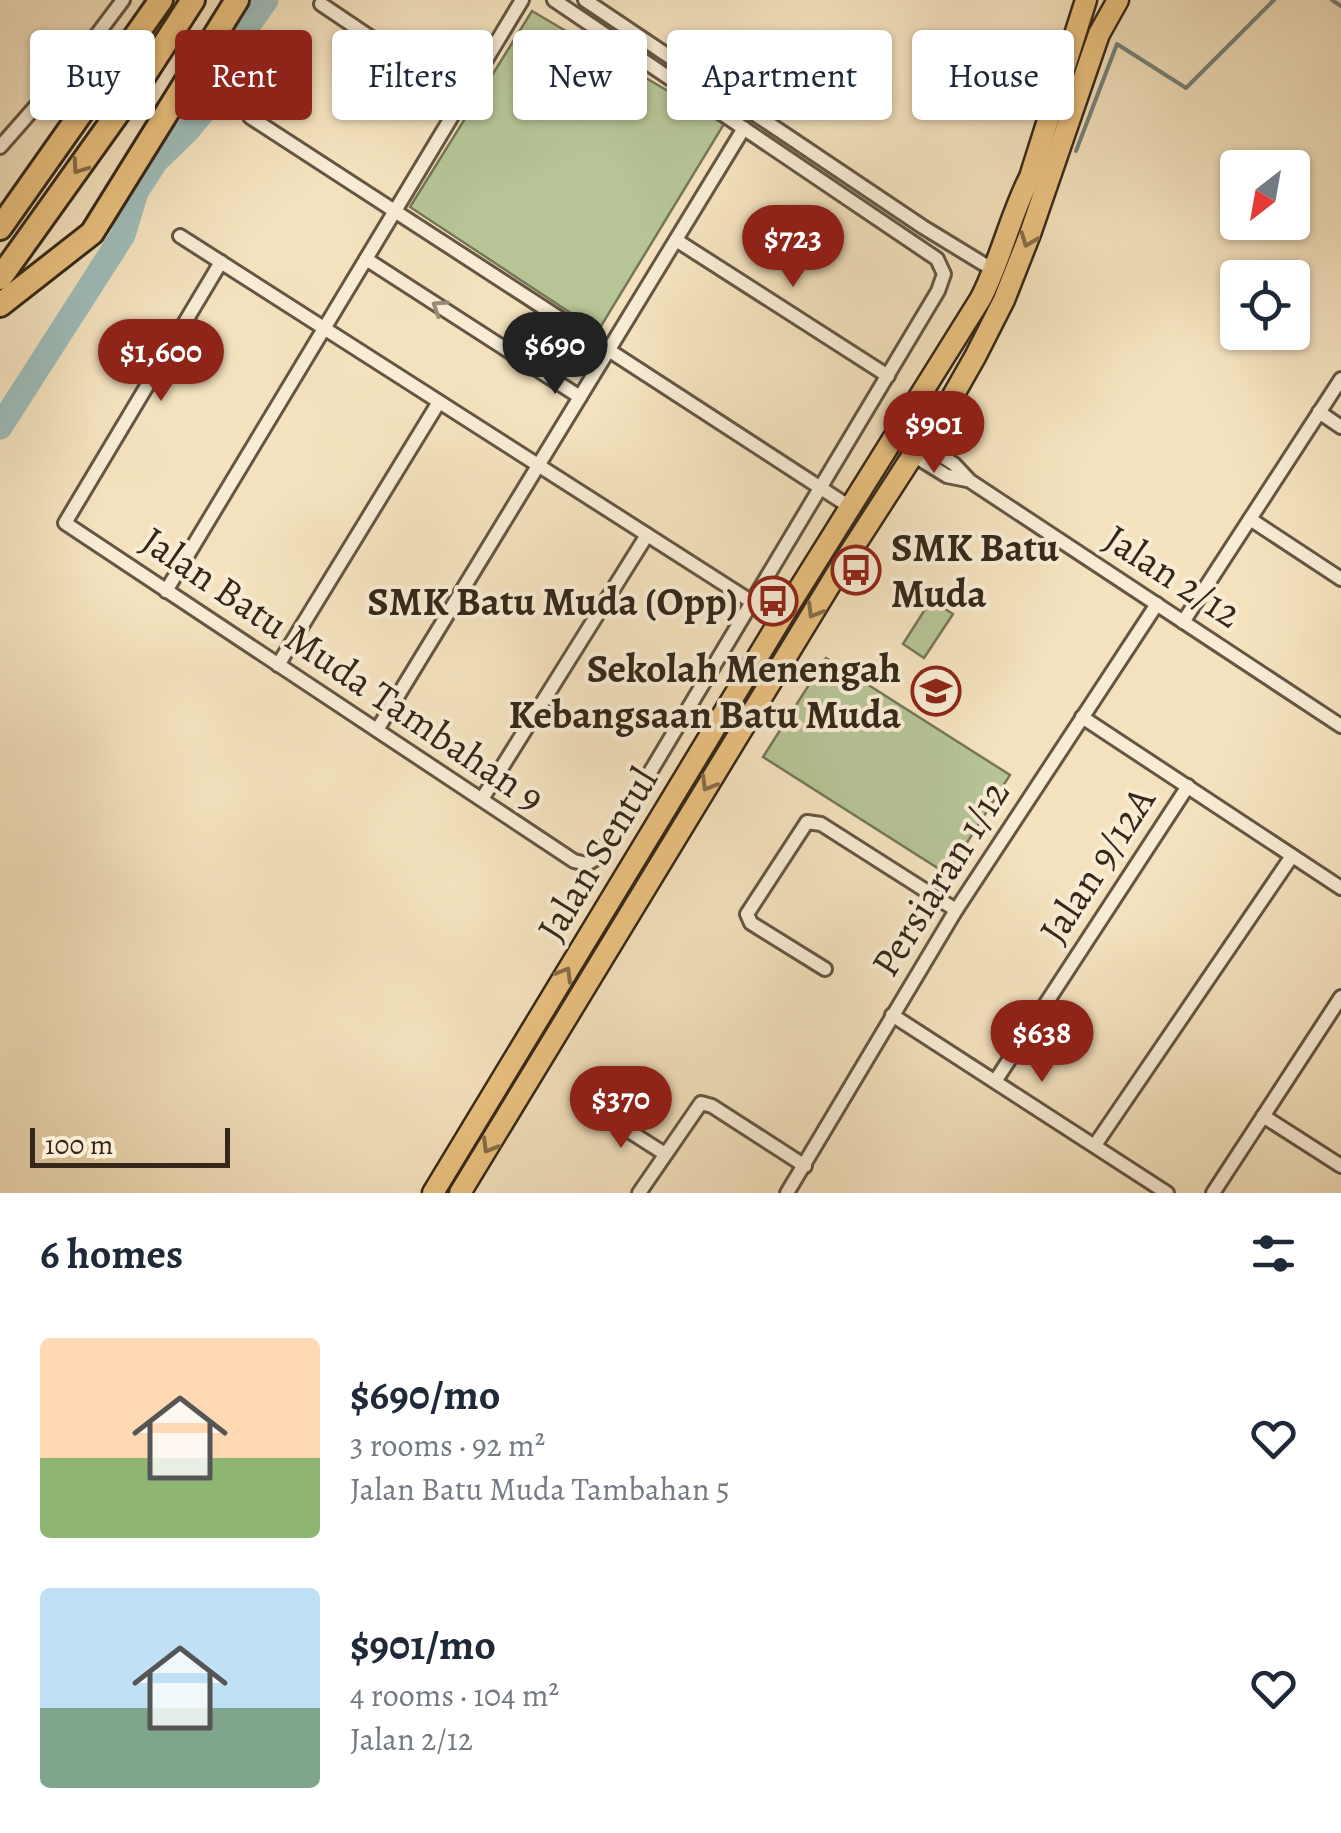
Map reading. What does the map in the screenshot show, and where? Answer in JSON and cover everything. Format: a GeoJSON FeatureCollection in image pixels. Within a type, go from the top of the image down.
{"type":"FeatureCollection","features":[{"type":"Feature","properties":{"kind":"highway"},"geometry":{"type":"LineString","coordinates":[[0,228],[161,0]]}},
{"type":"Feature","properties":{"kind":"highway"},"geometry":{"type":"LineString","coordinates":[[0,278],[194,0]]}},
{"type":"Feature","properties":{"kind":"highway"},"geometry":{"type":"LineString","coordinates":[[0,305],[92,233],[238,0]]}},
{"type":"Feature","properties":{"kind":"main road"},"geometry":{"type":"LineString","coordinates":[[883,453],[961,334],[995,271],[1016,203],[1030,177],[1086,0]]}},
{"type":"Feature","properties":{"kind":"main road"},"geometry":{"type":"LineString","coordinates":[[1099,34],[1105,0]]}},
{"type":"Feature","properties":{"kind":"main road"},"geometry":{"type":"LineString","coordinates":[[1099,34],[1118,0]]}},
{"type":"Feature","properties":{"kind":"main road","name":"Jalan Sentul"},"geometry":{"type":"LineString","coordinates":[[460,1193],[915,447],[942,415],[1004,300],[1099,34]]}},
{"type":"Feature","properties":{"kind":"main road"},"geometry":{"type":"LineString","coordinates":[[883,453],[915,447],[908,413]]}},
{"type":"Feature","properties":{"kind":"main road","name":"Jalan Sentul"},"geometry":{"type":"LineString","coordinates":[[433,1193],[883,453]]}},
{"type":"Feature","properties":{"kind":"main road"},"geometry":{"type":"LineString","coordinates":[[851,551],[850,507],[889,493]]}},
{"type":"Feature","properties":{"kind":"street"},"geometry":{"type":"LineString","coordinates":[[0,147],[123,0]]}},
{"type":"Feature","properties":{"kind":"street"},"geometry":{"type":"LineString","coordinates":[[493,48],[522,0]]}},
{"type":"Feature","properties":{"kind":"street"},"geometry":{"type":"LineString","coordinates":[[180,236],[752,602],[938,291],[944,274],[938,259],[554,0]]}},
{"type":"Feature","properties":{"kind":"street"},"geometry":{"type":"LineString","coordinates":[[585,0],[995,271]]}},
{"type":"Feature","properties":{"kind":"street"},"geometry":{"type":"LineString","coordinates":[[321,4],[359,30]]}},
{"type":"Feature","properties":{"kind":"street"},"geometry":{"type":"LineString","coordinates":[[255,120],[850,507]]}},
{"type":"Feature","properties":{"kind":"street"},"geometry":{"type":"LineString","coordinates":[[166,591],[450,120]]}},
{"type":"Feature","properties":{"kind":"street"},"geometry":{"type":"LineString","coordinates":[[377,730],[744,128]]}},
{"type":"Feature","properties":{"kind":"street"},"geometry":{"type":"LineString","coordinates":[[676,240],[888,376]]}},
{"type":"Feature","properties":{"kind":"street"},"geometry":{"type":"LineString","coordinates":[[366,259],[580,397]]}},
{"type":"Feature","properties":{"kind":"street","name":"Jalan Batu Muda Tambahan 9"},"geometry":{"type":"LineString","coordinates":[[221,262],[64,524],[574,861],[587,864],[606,848],[752,602]]}},
{"type":"Feature","properties":{"kind":"street"},"geometry":{"type":"LineString","coordinates":[[1183,622],[1341,379]]}},
{"type":"Feature","properties":{"kind":"street"},"geometry":{"type":"LineString","coordinates":[[278,664],[439,402]]}},
{"type":"Feature","properties":{"kind":"street"},"geometry":{"type":"LineString","coordinates":[[1319,412],[1341,426]]}},
{"type":"Feature","properties":{"kind":"street","name":"Jalan 2/12"},"geometry":{"type":"LineString","coordinates":[[915,447],[947,476],[970,481],[1341,726]]}},
{"type":"Feature","properties":{"kind":"street"},"geometry":{"type":"LineString","coordinates":[[1250,520],[1341,579]]}},
{"type":"Feature","properties":{"kind":"street"},"geometry":{"type":"LineString","coordinates":[[482,799],[647,535]]}},
{"type":"Feature","properties":{"kind":"street","name":"Persiaran 1/12"},"geometry":{"type":"LineString","coordinates":[[787,1193],[956,910],[1157,604]]}},
{"type":"Feature","properties":{"kind":"street"},"geometry":{"type":"LineString","coordinates":[[1082,717],[1341,888]]}},
{"type":"Feature","properties":{"kind":"street","name":"Jalan 9/12A"},"geometry":{"type":"LineString","coordinates":[[996,1080],[1188,786]]}},
{"type":"Feature","properties":{"kind":"street"},"geometry":{"type":"LineString","coordinates":[[824,969],[751,922],[746,914],[807,822],[822,824],[956,910]]}},
{"type":"Feature","properties":{"kind":"street"},"geometry":{"type":"LineString","coordinates":[[1096,1145],[1292,856]]}},
{"type":"Feature","properties":{"kind":"street"},"geometry":{"type":"LineString","coordinates":[[1213,1193],[1341,998]]}},
{"type":"Feature","properties":{"kind":"street"},"geometry":{"type":"LineString","coordinates":[[892,1015],[1167,1193]]}},
{"type":"Feature","properties":{"kind":"street"},"geometry":{"type":"LineString","coordinates":[[640,1193],[701,1102],[805,1166]]}},
{"type":"Feature","properties":{"kind":"street"},"geometry":{"type":"LineString","coordinates":[[599,1112],[665,1154]]}},
{"type":"Feature","properties":{"kind":"street"},"geometry":{"type":"LineString","coordinates":[[1264,1116],[1341,1166]]}},
{"type":"Feature","properties":{"kind":"green space"},"geometry":{"type":"Polygon","coordinates":[[[532,11],[564,30],[520,30],[532,11]]]}},
{"type":"Feature","properties":{"kind":"green space"},"geometry":{"type":"Polygon","coordinates":[[[513,42],[513,120],[647,120],[647,79],[667,90],[667,120],[717,120],[724,124],[598,331],[410,207],[464,120],[493,120],[493,74],[513,42]]]}},
{"type":"Feature","properties":{"kind":"green space"},"geometry":{"type":"Polygon","coordinates":[[[931,600],[953,614],[924,658],[903,644],[931,600]]]}},
{"type":"Feature","properties":{"kind":"green space"},"geometry":{"type":"Polygon","coordinates":[[[826,658],[1010,775],[947,874],[763,757],[826,658]]]}},
{"type":"Feature","properties":{"kind":"waterway"},"geometry":{"type":"LineString","coordinates":[[0,427],[123,235],[136,192],[156,161],[214,98],[237,41],[266,0]]}},
{"type":"Feature","properties":{"kind":"waterway"},"geometry":{"type":"LineString","coordinates":[[1076,151],[1117,44],[1186,88],[1274,0]]}},
{"type":"Feature","properties":{"kind":"waterway"},"geometry":{"type":"LineString","coordinates":[[1332,0],[1341,6]]}},
{"type":"Feature","properties":{"kind":"place","name":"SMK Batu Muda"},"geometry":{"type":"Point","coordinates":[856,570]}},
{"type":"Feature","properties":{"kind":"place","name":"SMK Batu Muda (Opp)"},"geometry":{"type":"Point","coordinates":[773,601]}},
{"type":"Feature","properties":{"kind":"place","name":"Sekolah Menengah Kebangsaan Batu Muda"},"geometry":{"type":"Point","coordinates":[936,691]}}]}
